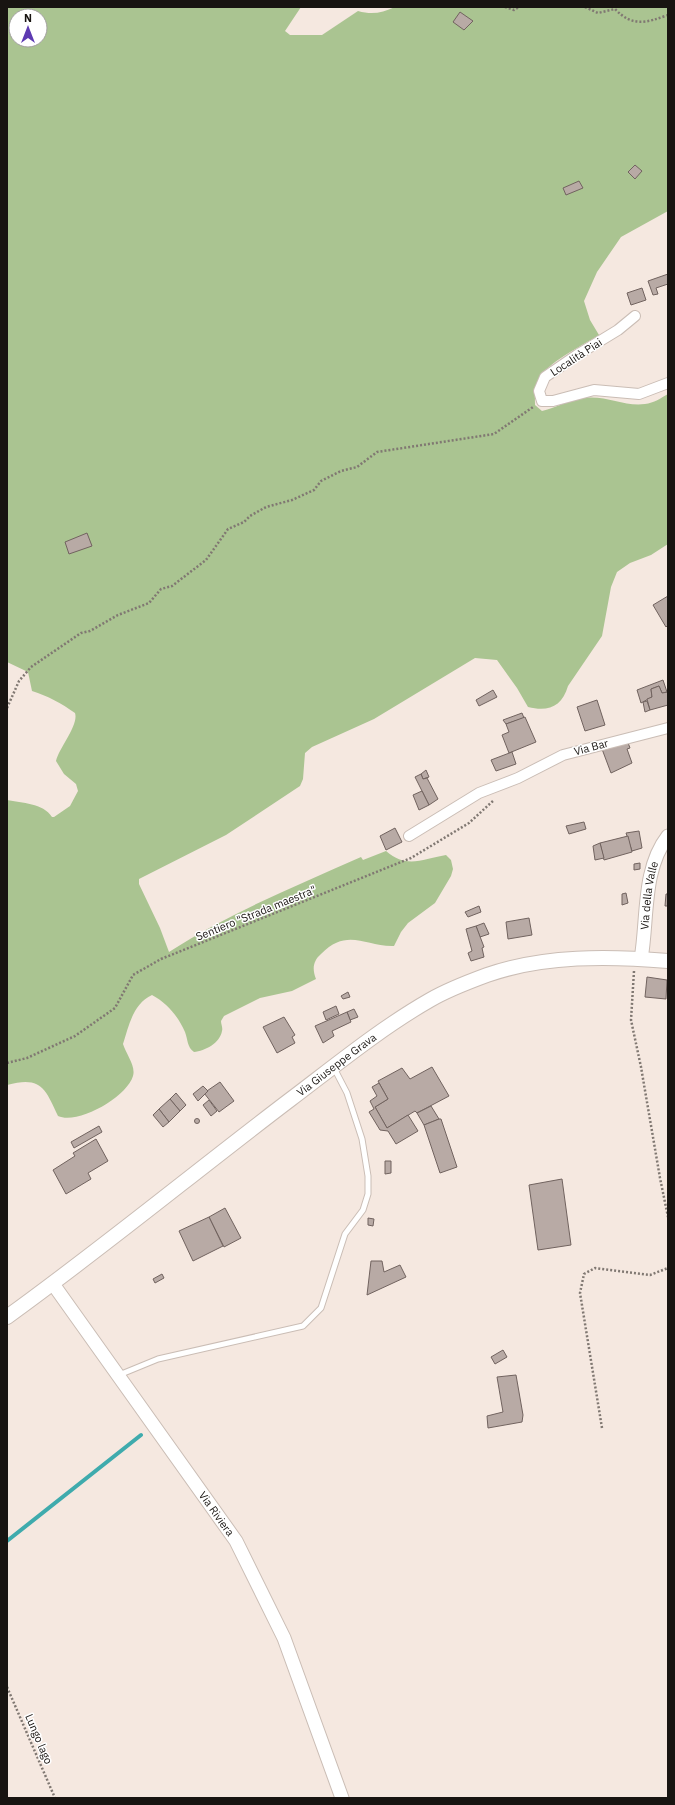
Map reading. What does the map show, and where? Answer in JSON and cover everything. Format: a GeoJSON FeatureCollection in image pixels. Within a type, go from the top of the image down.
{"type":"FeatureCollection","features":[{"type":"Feature","properties":{"kind":"main road","name":"Via Giuseppe Grava"},"geometry":{"type":"LineString","coordinates":[[7,1317],[53,1284],[179,1184],[333,1068],[431,999],[489,975],[524,966],[570,959],[638,959],[668,961]]}},
{"type":"Feature","properties":{"kind":"street","name":"Località Piai"},"geometry":{"type":"LineString","coordinates":[[542,402],[539,391],[545,377],[618,330],[635,316]]}},
{"type":"Feature","properties":{"kind":"street"},"geometry":{"type":"LineString","coordinates":[[542,402],[553,401],[594,390],[639,394],[668,382]]}},
{"type":"Feature","properties":{"kind":"street","name":"Via Bar"},"geometry":{"type":"LineString","coordinates":[[409,836],[479,793],[518,778],[563,755],[668,728]]}},
{"type":"Feature","properties":{"kind":"street","name":"Via della Valle"},"geometry":{"type":"LineString","coordinates":[[638,959],[651,872],[662,844],[668,836]]}},
{"type":"Feature","properties":{"kind":"street","name":"Via Riviera"},"geometry":{"type":"LineString","coordinates":[[53,1284],[119,1374],[236,1541],[284,1638],[333,1769],[342,1798]]}},
{"type":"Feature","properties":{"kind":"lane"},"geometry":{"type":"LineString","coordinates":[[119,1374],[158,1359],[303,1326],[320,1308],[346,1234],[364,1210],[368,1194],[368,1176],[362,1139],[347,1093],[333,1068]]}},
{"type":"Feature","properties":{"kind":"path"},"geometry":{"type":"LineString","coordinates":[[505,7],[514,10],[519,7]]}},
{"type":"Feature","properties":{"kind":"path"},"geometry":{"type":"LineString","coordinates":[[585,7],[598,13],[615,9],[631,22],[653,21],[668,15]]}},
{"type":"Feature","properties":{"kind":"path"},"geometry":{"type":"LineString","coordinates":[[7,708],[19,681],[31,667],[82,633],[90,631],[118,615],[149,603],[162,589],[172,586],[206,560],[228,529],[244,522],[250,516],[266,508],[292,500],[314,490],[321,481],[341,471],[357,467],[377,452],[494,434],[503,429],[510,421],[542,402]]}},
{"type":"Feature","properties":{"kind":"path","name":"Sentiero \"Strada maestra\""},"geometry":{"type":"LineString","coordinates":[[7,1064],[27,1058],[75,1036],[115,1008],[132,975],[161,960],[411,858],[469,823],[496,798]]}},
{"type":"Feature","properties":{"kind":"path"},"geometry":{"type":"LineString","coordinates":[[638,959],[631,1020],[668,1216]]}},
{"type":"Feature","properties":{"kind":"path"},"geometry":{"type":"LineString","coordinates":[[602,1428],[580,1293],[584,1274],[595,1268],[650,1275],[668,1268]]}},
{"type":"Feature","properties":{"kind":"path","name":"Lungo lago"},"geometry":{"type":"LineString","coordinates":[[7,1687],[55,1798]]}},
{"type":"Feature","properties":{"kind":"green space"},"geometry":{"type":"Polygon","coordinates":[[[7,7],[301,7],[285,31],[290,35],[322,35],[358,11],[377,13],[395,7],[668,7],[668,211],[621,237],[597,272],[584,301],[590,320],[599,335],[556,361],[542,374],[536,386],[535,405],[542,411],[579,399],[592,398],[600,398],[630,404],[645,404],[651,403],[668,394],[668,544],[651,555],[630,563],[617,572],[611,587],[602,636],[558,703],[542,709],[528,707],[517,688],[497,660],[475,658],[374,719],[312,747],[305,753],[303,779],[300,786],[226,835],[139,879],[139,884],[160,928],[169,952],[239,912],[361,857],[363,860],[386,851],[394,857],[408,861],[446,855],[451,860],[453,869],[451,876],[435,903],[408,923],[401,932],[394,946],[384,946],[357,940],[348,940],[331,946],[318,957],[315,962],[314,972],[316,979],[292,991],[260,998],[224,1016],[221,1021],[221,1035],[215,1043],[207,1048],[194,1052],[190,1048],[185,1032],[172,1010],[152,995],[136,1009],[123,1044],[134,1072],[129,1084],[112,1100],[89,1113],[67,1118],[58,1116],[45,1092],[35,1083],[27,1082],[7,1085],[7,800],[38,806],[54,817],[70,806],[78,791],[76,784],[64,774],[56,761],[72,730],[75,713],[54,700],[32,691],[28,672],[7,662],[7,7]]]}},
{"type":"Feature","properties":{"kind":"building"},"geometry":{"type":"Polygon","coordinates":[[[460,12],[473,21],[464,30],[453,22],[460,12]]]}},
{"type":"Feature","properties":{"kind":"building"},"geometry":{"type":"Polygon","coordinates":[[[635,165],[642,171],[635,179],[628,172],[635,165]]]}},
{"type":"Feature","properties":{"kind":"building"},"geometry":{"type":"Polygon","coordinates":[[[579,181],[583,188],[566,195],[563,188],[579,181]]]}},
{"type":"Feature","properties":{"kind":"building"},"geometry":{"type":"Polygon","coordinates":[[[668,274],[668,284],[656,288],[658,294],[653,295],[648,281],[668,274]]]}},
{"type":"Feature","properties":{"kind":"building"},"geometry":{"type":"Polygon","coordinates":[[[642,288],[646,300],[631,305],[627,293],[642,288]]]}},
{"type":"Feature","properties":{"kind":"building"},"geometry":{"type":"Polygon","coordinates":[[[87,533],[92,546],[69,554],[65,542],[87,533]]]}},
{"type":"Feature","properties":{"kind":"building"},"geometry":{"type":"Polygon","coordinates":[[[668,596],[668,625],[666,627],[653,605],[668,596]]]}},
{"type":"Feature","properties":{"kind":"building"},"geometry":{"type":"Polygon","coordinates":[[[663,680],[667,692],[662,693],[659,686],[651,689],[652,697],[641,703],[637,690],[663,680]]]}},
{"type":"Feature","properties":{"kind":"building"},"geometry":{"type":"Polygon","coordinates":[[[659,686],[662,693],[668,692],[668,705],[650,710],[647,699],[652,697],[651,689],[659,686]]]}},
{"type":"Feature","properties":{"kind":"building"},"geometry":{"type":"Polygon","coordinates":[[[493,690],[497,697],[479,706],[476,700],[493,690]]]}},
{"type":"Feature","properties":{"kind":"building"},"geometry":{"type":"Polygon","coordinates":[[[597,700],[605,725],[585,731],[577,707],[597,700]]]}},
{"type":"Feature","properties":{"kind":"building"},"geometry":{"type":"Polygon","coordinates":[[[647,701],[650,710],[645,712],[643,702],[647,701]]]}},
{"type":"Feature","properties":{"kind":"building"},"geometry":{"type":"Polygon","coordinates":[[[522,713],[524,718],[506,724],[503,720],[522,713]]]}},
{"type":"Feature","properties":{"kind":"building"},"geometry":{"type":"Polygon","coordinates":[[[525,717],[536,742],[509,753],[502,735],[509,732],[506,724],[525,717]]]}},
{"type":"Feature","properties":{"kind":"building"},"geometry":{"type":"Polygon","coordinates":[[[627,740],[630,748],[627,749],[632,763],[611,773],[602,749],[627,740]]]}},
{"type":"Feature","properties":{"kind":"building"},"geometry":{"type":"Polygon","coordinates":[[[512,752],[516,764],[496,771],[491,760],[512,752]]]}},
{"type":"Feature","properties":{"kind":"building"},"geometry":{"type":"Polygon","coordinates":[[[426,770],[429,777],[423,779],[421,774],[426,770]]]}},
{"type":"Feature","properties":{"kind":"building"},"geometry":{"type":"Polygon","coordinates":[[[421,774],[423,779],[427,778],[438,799],[429,805],[415,777],[421,774]]]}},
{"type":"Feature","properties":{"kind":"building"},"geometry":{"type":"Polygon","coordinates":[[[422,791],[429,805],[419,810],[413,795],[422,791]]]}},
{"type":"Feature","properties":{"kind":"building"},"geometry":{"type":"Polygon","coordinates":[[[584,822],[586,829],[569,834],[566,826],[584,822]]]}},
{"type":"Feature","properties":{"kind":"building"},"geometry":{"type":"Polygon","coordinates":[[[395,828],[402,842],[386,850],[380,836],[395,828]]]}},
{"type":"Feature","properties":{"kind":"building"},"geometry":{"type":"Polygon","coordinates":[[[639,831],[642,848],[632,851],[626,833],[639,831]]]}},
{"type":"Feature","properties":{"kind":"building"},"geometry":{"type":"Polygon","coordinates":[[[628,836],[632,852],[604,860],[600,843],[628,836]]]}},
{"type":"Feature","properties":{"kind":"building"},"geometry":{"type":"Polygon","coordinates":[[[600,843],[604,858],[595,860],[593,846],[600,843]]]}},
{"type":"Feature","properties":{"kind":"building"},"geometry":{"type":"Polygon","coordinates":[[[640,863],[640,869],[634,870],[634,864],[640,863]]]}},
{"type":"Feature","properties":{"kind":"building"},"geometry":{"type":"Polygon","coordinates":[[[626,893],[628,903],[622,905],[622,894],[626,893]]]}},
{"type":"Feature","properties":{"kind":"building"},"geometry":{"type":"Polygon","coordinates":[[[666,894],[668,894],[668,906],[665,906],[666,894]]]}},
{"type":"Feature","properties":{"kind":"building"},"geometry":{"type":"Polygon","coordinates":[[[479,906],[481,912],[468,917],[465,912],[479,906]]]}},
{"type":"Feature","properties":{"kind":"building"},"geometry":{"type":"Polygon","coordinates":[[[529,918],[532,935],[508,939],[506,922],[529,918]]]}},
{"type":"Feature","properties":{"kind":"building"},"geometry":{"type":"Polygon","coordinates":[[[484,923],[489,934],[480,937],[476,926],[484,923]]]}},
{"type":"Feature","properties":{"kind":"building"},"geometry":{"type":"Polygon","coordinates":[[[476,926],[484,947],[482,948],[484,957],[471,961],[468,953],[472,951],[466,929],[476,926]]]}},
{"type":"Feature","properties":{"kind":"building"},"geometry":{"type":"Polygon","coordinates":[[[647,977],[667,980],[666,999],[645,997],[647,977]]]}},
{"type":"Feature","properties":{"kind":"building"},"geometry":{"type":"Polygon","coordinates":[[[348,992],[350,997],[343,999],[341,996],[348,992]]]}},
{"type":"Feature","properties":{"kind":"building"},"geometry":{"type":"Polygon","coordinates":[[[336,1006],[339,1014],[326,1020],[323,1012],[336,1006]]]}},
{"type":"Feature","properties":{"kind":"building"},"geometry":{"type":"Polygon","coordinates":[[[354,1009],[358,1017],[350,1020],[347,1012],[354,1009]]]}},
{"type":"Feature","properties":{"kind":"building"},"geometry":{"type":"Polygon","coordinates":[[[347,1012],[351,1022],[332,1031],[334,1036],[323,1043],[315,1026],[347,1012]]]}},
{"type":"Feature","properties":{"kind":"building"},"geometry":{"type":"Polygon","coordinates":[[[284,1017],[295,1035],[292,1037],[295,1043],[277,1053],[263,1027],[284,1017]]]}},
{"type":"Feature","properties":{"kind":"building"},"geometry":{"type":"Polygon","coordinates":[[[432,1067],[449,1096],[417,1113],[415,1111],[387,1128],[375,1107],[388,1099],[378,1081],[402,1068],[410,1079],[432,1067]]]}},
{"type":"Feature","properties":{"kind":"building"},"geometry":{"type":"Polygon","coordinates":[[[220,1082],[234,1101],[219,1112],[204,1093],[220,1082]]]}},
{"type":"Feature","properties":{"kind":"building"},"geometry":{"type":"Polygon","coordinates":[[[379,1083],[388,1099],[375,1107],[387,1128],[408,1115],[418,1131],[396,1144],[388,1131],[380,1130],[369,1112],[374,1109],[370,1101],[377,1096],[372,1087],[379,1083]]]}},
{"type":"Feature","properties":{"kind":"building"},"geometry":{"type":"Polygon","coordinates":[[[203,1086],[208,1091],[198,1101],[193,1094],[203,1086]]]}},
{"type":"Feature","properties":{"kind":"building"},"geometry":{"type":"Polygon","coordinates":[[[176,1093],[186,1105],[180,1111],[170,1099],[176,1093]]]}},
{"type":"Feature","properties":{"kind":"building"},"geometry":{"type":"Polygon","coordinates":[[[170,1099],[180,1111],[169,1122],[159,1109],[170,1099]]]}},
{"type":"Feature","properties":{"kind":"building"},"geometry":{"type":"Polygon","coordinates":[[[209,1100],[217,1111],[211,1116],[203,1105],[209,1100]]]}},
{"type":"Feature","properties":{"kind":"building"},"geometry":{"type":"Polygon","coordinates":[[[431,1106],[439,1119],[424,1125],[417,1113],[431,1106]]]}},
{"type":"Feature","properties":{"kind":"building"},"geometry":{"type":"Polygon","coordinates":[[[159,1109],[169,1122],[163,1127],[153,1115],[159,1109]]]}},
{"type":"Feature","properties":{"kind":"building"},"geometry":{"type":"Polygon","coordinates":[[[197,1118],[200,1121],[197,1124],[194,1121],[197,1118]]]}},
{"type":"Feature","properties":{"kind":"building"},"geometry":{"type":"Polygon","coordinates":[[[441,1119],[457,1167],[440,1173],[424,1125],[441,1119]]]}},
{"type":"Feature","properties":{"kind":"building"},"geometry":{"type":"Polygon","coordinates":[[[99,1126],[102,1132],[74,1148],[71,1142],[99,1126]]]}},
{"type":"Feature","properties":{"kind":"building"},"geometry":{"type":"Polygon","coordinates":[[[96,1139],[108,1161],[88,1173],[91,1179],[66,1194],[53,1170],[75,1156],[73,1153],[96,1139]]]}},
{"type":"Feature","properties":{"kind":"building"},"geometry":{"type":"Polygon","coordinates":[[[385,1161],[391,1161],[391,1173],[385,1174],[385,1161]]]}},
{"type":"Feature","properties":{"kind":"building"},"geometry":{"type":"Polygon","coordinates":[[[562,1179],[571,1245],[538,1250],[529,1185],[562,1179]]]}},
{"type":"Feature","properties":{"kind":"building"},"geometry":{"type":"Polygon","coordinates":[[[225,1208],[241,1238],[224,1247],[209,1217],[225,1208]]]}},
{"type":"Feature","properties":{"kind":"building"},"geometry":{"type":"Polygon","coordinates":[[[209,1217],[223,1246],[193,1261],[179,1231],[209,1217]]]}},
{"type":"Feature","properties":{"kind":"building"},"geometry":{"type":"Polygon","coordinates":[[[368,1218],[374,1219],[373,1226],[368,1225],[368,1218]]]}},
{"type":"Feature","properties":{"kind":"building"},"geometry":{"type":"Polygon","coordinates":[[[371,1261],[382,1261],[384,1272],[400,1265],[406,1277],[367,1295],[371,1261]]]}},
{"type":"Feature","properties":{"kind":"building"},"geometry":{"type":"Polygon","coordinates":[[[162,1274],[164,1278],[155,1283],[153,1279],[162,1274]]]}},
{"type":"Feature","properties":{"kind":"building"},"geometry":{"type":"Polygon","coordinates":[[[503,1350],[507,1357],[495,1364],[491,1357],[503,1350]]]}},
{"type":"Feature","properties":{"kind":"building"},"geometry":{"type":"Polygon","coordinates":[[[516,1375],[523,1415],[522,1422],[488,1428],[487,1416],[503,1412],[497,1377],[516,1375]]]}},
{"type":"Feature","properties":{"kind":"waterway"},"geometry":{"type":"LineString","coordinates":[[7,1541],[141,1435]]}}]}
